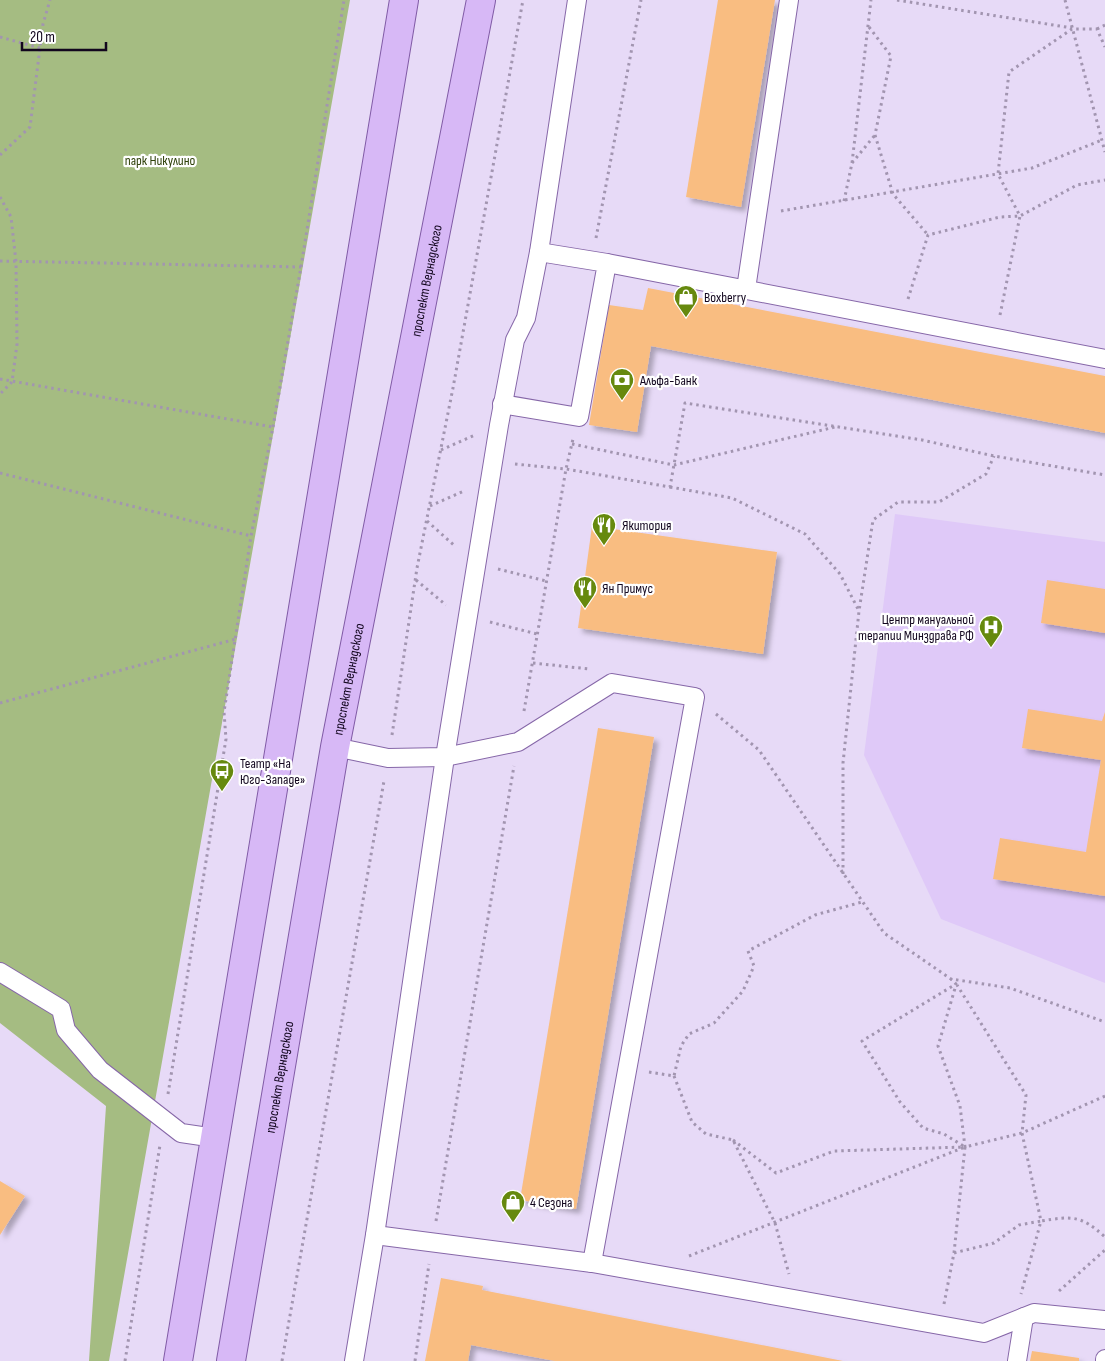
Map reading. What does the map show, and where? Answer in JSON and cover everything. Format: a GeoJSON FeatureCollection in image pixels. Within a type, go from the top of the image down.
{"type":"FeatureCollection","features":[{"type":"Feature","properties":{"kind":"main road"},"geometry":{"type":"LineString","coordinates":[[178,1361],[404,0]]}},
{"type":"Feature","properties":{"kind":"main road","name":"проспект Вернадского"},"geometry":{"type":"LineString","coordinates":[[231,1361],[334,747],[481,0]]}},
{"type":"Feature","properties":{"kind":"lane"},"geometry":{"type":"LineString","coordinates":[[354,1361],[375,1235],[445,756],[502,404],[514,340],[526,318],[539,252],[577,0]]}},
{"type":"Feature","properties":{"kind":"lane"},"geometry":{"type":"LineString","coordinates":[[746,289],[789,0]]}},
{"type":"Feature","properties":{"kind":"lane"},"geometry":{"type":"LineString","coordinates":[[539,252],[746,289],[1105,359]]}},
{"type":"Feature","properties":{"kind":"lane"},"geometry":{"type":"LineString","coordinates":[[502,404],[579,417],[599,262]]}},
{"type":"Feature","properties":{"kind":"lane"},"geometry":{"type":"LineString","coordinates":[[334,747],[388,758],[445,756],[518,742],[612,683],[695,697],[592,1263]]}},
{"type":"Feature","properties":{"kind":"lane"},"geometry":{"type":"LineString","coordinates":[[0,972],[61,1009],[66,1030],[100,1070],[164,1120],[181,1133],[215,1138]]}},
{"type":"Feature","properties":{"kind":"lane"},"geometry":{"type":"LineString","coordinates":[[375,1235],[592,1263],[984,1333],[1024,1317],[1105,1320]]}},
{"type":"Feature","properties":{"kind":"lane"},"geometry":{"type":"LineString","coordinates":[[1017,1361],[1024,1317]]}},
{"type":"Feature","properties":{"kind":"path"},"geometry":{"type":"LineString","coordinates":[[0,155],[30,127],[43,24],[50,0]]}},
{"type":"Feature","properties":{"kind":"path"},"geometry":{"type":"LineString","coordinates":[[125,1361],[226,739],[224,712],[251,536],[274,427],[302,267],[344,0]]}},
{"type":"Feature","properties":{"kind":"path"},"geometry":{"type":"LineString","coordinates":[[282,1361],[330,1079],[388,758],[416,580],[523,0]]}},
{"type":"Feature","properties":{"kind":"path"},"geometry":{"type":"LineString","coordinates":[[599,262],[641,0]]}},
{"type":"Feature","properties":{"kind":"path"},"geometry":{"type":"LineString","coordinates":[[844,201],[852,163],[871,0]]}},
{"type":"Feature","properties":{"kind":"path"},"geometry":{"type":"LineString","coordinates":[[897,0],[1072,28],[1097,28],[1105,25]]}},
{"type":"Feature","properties":{"kind":"path"},"geometry":{"type":"LineString","coordinates":[[1065,0],[1105,152]]}},
{"type":"Feature","properties":{"kind":"path"},"geometry":{"type":"LineString","coordinates":[[852,163],[875,135],[892,56],[869,27]]}},
{"type":"Feature","properties":{"kind":"path"},"geometry":{"type":"LineString","coordinates":[[996,338],[1020,216],[998,174],[1009,72],[1072,28]]}},
{"type":"Feature","properties":{"kind":"path"},"geometry":{"type":"LineString","coordinates":[[1097,28],[1105,47]]}},
{"type":"Feature","properties":{"kind":"path"},"geometry":{"type":"LineString","coordinates":[[0,37],[40,48]]}},
{"type":"Feature","properties":{"kind":"path"},"geometry":{"type":"LineString","coordinates":[[1099,127],[1105,125]]}},
{"type":"Feature","properties":{"kind":"path"},"geometry":{"type":"LineString","coordinates":[[875,135],[892,194],[928,235]]}},
{"type":"Feature","properties":{"kind":"path"},"geometry":{"type":"LineString","coordinates":[[757,216],[1032,168],[1102,140]]}},
{"type":"Feature","properties":{"kind":"path"},"geometry":{"type":"LineString","coordinates":[[928,235],[1000,217],[1020,216],[1077,185],[1105,180]]}},
{"type":"Feature","properties":{"kind":"path"},"geometry":{"type":"LineString","coordinates":[[0,197],[11,217],[16,262],[17,344],[12,382],[0,394]]}},
{"type":"Feature","properties":{"kind":"path"},"geometry":{"type":"LineString","coordinates":[[902,319],[928,235]]}},
{"type":"Feature","properties":{"kind":"path"},"geometry":{"type":"LineString","coordinates":[[0,262],[302,267]]}},
{"type":"Feature","properties":{"kind":"path"},"geometry":{"type":"LineString","coordinates":[[0,379],[274,427]]}},
{"type":"Feature","properties":{"kind":"path"},"geometry":{"type":"LineString","coordinates":[[670,487],[684,403],[922,440],[994,456],[1105,475]]}},
{"type":"Feature","properties":{"kind":"path"},"geometry":{"type":"LineString","coordinates":[[415,1361],[432,1242],[518,742],[566,469],[579,417]]}},
{"type":"Feature","properties":{"kind":"path"},"geometry":{"type":"LineString","coordinates":[[441,450],[499,424]]}},
{"type":"Feature","properties":{"kind":"path"},"geometry":{"type":"LineString","coordinates":[[572,444],[674,465],[836,427]]}},
{"type":"Feature","properties":{"kind":"path"},"geometry":{"type":"LineString","coordinates":[[843,874],[843,763],[859,611],[873,520],[898,502],[938,502],[986,474],[994,456]]}},
{"type":"Feature","properties":{"kind":"path"},"geometry":{"type":"LineString","coordinates":[[493,462],[566,469],[732,498],[805,534],[840,574],[859,611]]}},
{"type":"Feature","properties":{"kind":"path"},"geometry":{"type":"LineString","coordinates":[[0,473],[251,536]]}},
{"type":"Feature","properties":{"kind":"path"},"geometry":{"type":"LineString","coordinates":[[430,506],[490,480]]}},
{"type":"Feature","properties":{"kind":"path"},"geometry":{"type":"LineString","coordinates":[[427,521],[476,564],[546,581]]}},
{"type":"Feature","properties":{"kind":"path"},"geometry":{"type":"LineString","coordinates":[[416,580],[467,620],[537,634]]}},
{"type":"Feature","properties":{"kind":"path"},"geometry":{"type":"LineString","coordinates":[[0,703],[236,639]]}},
{"type":"Feature","properties":{"kind":"path"},"geometry":{"type":"LineString","coordinates":[[532,662],[589,669]]}},
{"type":"Feature","properties":{"kind":"path"},"geometry":{"type":"LineString","coordinates":[[695,697],[758,750],[884,933],[956,984],[1026,1095],[1022,1133],[1041,1221],[1024,1317]]}},
{"type":"Feature","properties":{"kind":"path"},"geometry":{"type":"LineString","coordinates":[[862,902],[815,916],[748,951],[754,966],[744,991],[714,1023],[689,1034],[680,1046],[674,1076],[692,1122],[706,1134],[733,1140],[776,1173],[834,1151],[965,1147]]}},
{"type":"Feature","properties":{"kind":"path"},"geometry":{"type":"LineString","coordinates":[[951,979],[1010,988],[1105,1022]]}},
{"type":"Feature","properties":{"kind":"path"},"geometry":{"type":"LineString","coordinates":[[940,1325],[954,1253],[965,1147],[960,1106],[938,1046],[956,984]]}},
{"type":"Feature","properties":{"kind":"path"},"geometry":{"type":"LineString","coordinates":[[956,984],[862,1041],[900,1102],[923,1128],[944,1134],[965,1147]]}},
{"type":"Feature","properties":{"kind":"path"},"geometry":{"type":"LineString","coordinates":[[628,1068],[674,1076]]}},
{"type":"Feature","properties":{"kind":"path"},"geometry":{"type":"LineString","coordinates":[[647,1273],[965,1147],[1022,1133],[1105,1096]]}},
{"type":"Feature","properties":{"kind":"path"},"geometry":{"type":"LineString","coordinates":[[733,1140],[775,1223],[796,1299]]}},
{"type":"Feature","properties":{"kind":"path"},"geometry":{"type":"LineString","coordinates":[[954,1253],[994,1243],[1019,1225],[1069,1217],[1092,1225],[1105,1237]]}},
{"type":"Feature","properties":{"kind":"path"},"geometry":{"type":"LineString","coordinates":[[1024,1317],[1105,1250]]}},
{"type":"Feature","properties":{"kind":"shaded area","name":"Центр мануальной терапии Минздрава РФ"},"geometry":{"type":"Polygon","coordinates":[[[895,514],[1105,542],[1105,983],[941,919],[864,755],[895,514]]]}},
{"type":"Feature","properties":{"kind":"green space","name":"парк Никулино"},"geometry":{"type":"Polygon","coordinates":[[[0,0],[350,0],[109,1361],[89,1361],[106,1106],[0,1023],[0,0]]]}},
{"type":"Feature","properties":{"kind":"building"},"geometry":{"type":"Polygon","coordinates":[[[718,0],[775,0],[741,207],[686,197],[718,0]]]}},
{"type":"Feature","properties":{"kind":"building"},"geometry":{"type":"Polygon","coordinates":[[[648,288],[1105,376],[1105,433],[651,346],[637,432],[589,425],[609,305],[643,310],[648,288]]]}},
{"type":"Feature","properties":{"kind":"building"},"geometry":{"type":"Polygon","coordinates":[[[592,526],[777,552],[763,654],[578,628],[592,526]]]}},
{"type":"Feature","properties":{"kind":"building"},"geometry":{"type":"Polygon","coordinates":[[[1047,580],[1105,589],[1105,633],[1041,623],[1047,580]]]}},
{"type":"Feature","properties":{"kind":"building"},"geometry":{"type":"Polygon","coordinates":[[[1028,709],[1102,721],[1105,712],[1105,896],[993,879],[1000,838],[1086,852],[1101,760],[1022,748],[1028,709]]]}},
{"type":"Feature","properties":{"kind":"building"},"geometry":{"type":"Polygon","coordinates":[[[598,728],[654,737],[576,1209],[520,1200],[598,728]]]}},
{"type":"Feature","properties":{"kind":"building"},"geometry":{"type":"Polygon","coordinates":[[[0,1181],[25,1196],[0,1235],[0,1181]]]}},
{"type":"Feature","properties":{"kind":"building"},"geometry":{"type":"Polygon","coordinates":[[[441,1278],[483,1286],[482,1290],[843,1361],[555,1361],[471,1345],[468,1361],[425,1361],[441,1278]]]}},
{"type":"Feature","properties":{"kind":"building"},"geometry":{"type":"Polygon","coordinates":[[[1032,1351],[1079,1358],[1079,1361],[1030,1361],[1032,1351]]]}},
{"type":"Feature","properties":{"kind":"place","name":"Boxberry"},"geometry":{"type":"Point","coordinates":[686,318]}},
{"type":"Feature","properties":{"kind":"place","name":"Альфа-Банк"},"geometry":{"type":"Point","coordinates":[622,401]}},
{"type":"Feature","properties":{"kind":"place","name":"Якитория"},"geometry":{"type":"Point","coordinates":[604,546]}},
{"type":"Feature","properties":{"kind":"place","name":"Ян Примус"},"geometry":{"type":"Point","coordinates":[585,609]}},
{"type":"Feature","properties":{"kind":"place","name":"Центр мануальной терапии Минздрава РФ"},"geometry":{"type":"Point","coordinates":[991,648]}},
{"type":"Feature","properties":{"kind":"place","name":"Театр «На Юго-Западе»"},"geometry":{"type":"Point","coordinates":[222,792]}},
{"type":"Feature","properties":{"kind":"place","name":"4 Сезона"},"geometry":{"type":"Point","coordinates":[513,1223]}}]}
